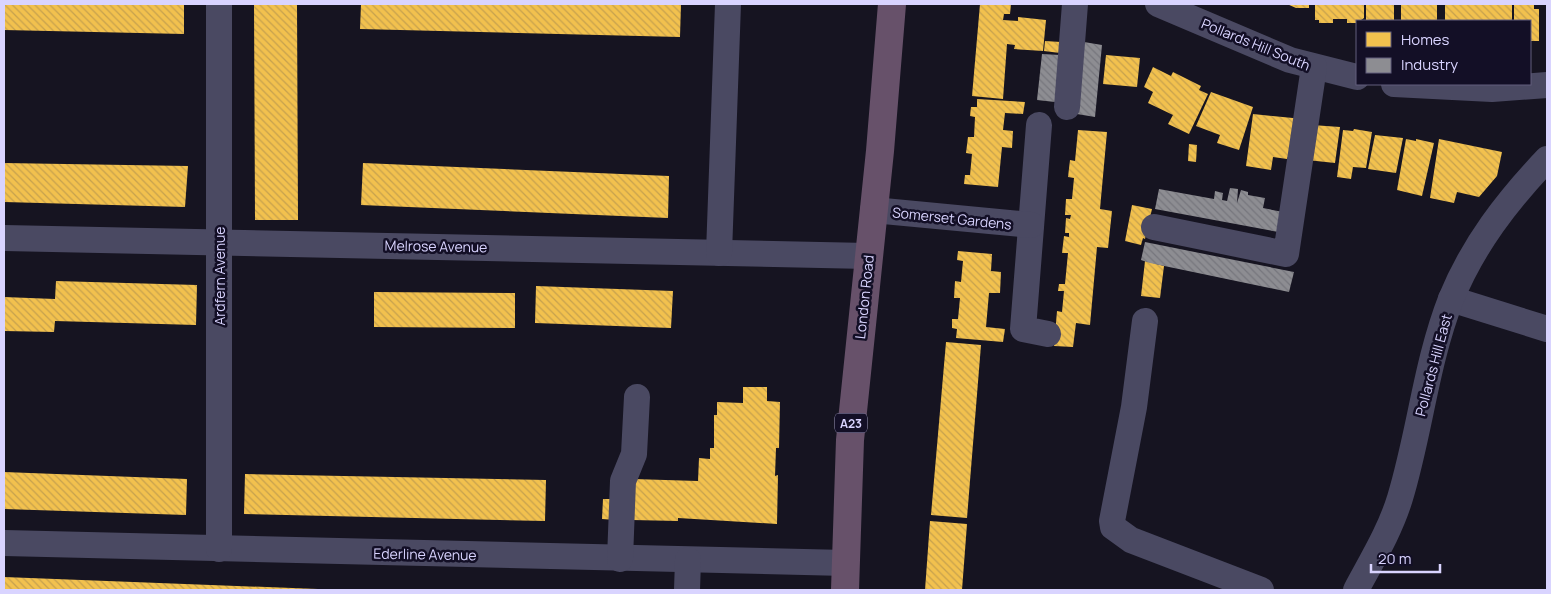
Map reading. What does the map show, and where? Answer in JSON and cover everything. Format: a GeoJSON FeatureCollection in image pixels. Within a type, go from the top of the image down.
{"type":"FeatureCollection","features":[{"type":"Feature","properties":{"kind":"highway","name":"London Road"},"geometry":{"type":"LineString","coordinates":[[845,590],[850,440],[892,4]]}},
{"type":"Feature","properties":{"kind":"street","name":"Ardfern Avenue"},"geometry":{"type":"LineString","coordinates":[[219,4],[219,548]]}},
{"type":"Feature","properties":{"kind":"street"},"geometry":{"type":"LineString","coordinates":[[719,253],[728,4]]}},
{"type":"Feature","properties":{"kind":"street"},"geometry":{"type":"LineString","coordinates":[[1067,107],[1076,4]]}},
{"type":"Feature","properties":{"kind":"street","name":"Pollards Hill South"},"geometry":{"type":"LineString","coordinates":[[1158,4],[1290,60],[1356,77]]}},
{"type":"Feature","properties":{"kind":"street"},"geometry":{"type":"LineString","coordinates":[[1154,227],[1286,254],[1314,67]]}},
{"type":"Feature","properties":{"kind":"street"},"geometry":{"type":"LineString","coordinates":[[1414,85],[1492,89],[1547,85]]}},
{"type":"Feature","properties":{"kind":"street","name":"Somerset Gardens"},"geometry":{"type":"LineString","coordinates":[[1039,125],[1023,329],[1048,334]]}},
{"type":"Feature","properties":{"kind":"street","name":"Pollards Hill East"},"geometry":{"type":"LineString","coordinates":[[1356,590],[1389,528],[1400,496],[1433,354],[1451,299],[1484,235],[1512,196],[1547,159]]}},
{"type":"Feature","properties":{"kind":"street","name":"Somerset Gardens"},"geometry":{"type":"LineString","coordinates":[[873,210],[1031,225]]}},
{"type":"Feature","properties":{"kind":"street","name":"Melrose Avenue"},"geometry":{"type":"LineString","coordinates":[[4,238],[219,240],[868,256]]}},
{"type":"Feature","properties":{"kind":"street"},"geometry":{"type":"LineString","coordinates":[[1451,299],[1547,329]]}},
{"type":"Feature","properties":{"kind":"street"},"geometry":{"type":"LineString","coordinates":[[1145,321],[1134,407],[1112,521],[1113,527],[1131,540],[1262,590]]}},
{"type":"Feature","properties":{"kind":"street"},"geometry":{"type":"LineString","coordinates":[[620,558],[623,481],[634,454],[637,397]]}},
{"type":"Feature","properties":{"kind":"street","name":"Ederline Avenue"},"geometry":{"type":"LineString","coordinates":[[4,543],[846,563]]}},
{"type":"Feature","properties":{"kind":"street"},"geometry":{"type":"LineString","coordinates":[[687,590],[688,560]]}},
{"type":"Feature","properties":{"kind":"building: Homes"},"geometry":{"type":"Polygon","coordinates":[[[4,4],[184,4],[184,34],[4,30],[4,4]]]}},
{"type":"Feature","properties":{"kind":"building: Homes"},"geometry":{"type":"Polygon","coordinates":[[[254,4],[297,4],[298,220],[255,220],[254,4]]]}},
{"type":"Feature","properties":{"kind":"building: Homes"},"geometry":{"type":"Polygon","coordinates":[[[361,4],[681,4],[680,37],[360,29],[361,4]]]}},
{"type":"Feature","properties":{"kind":"building: Homes"},"geometry":{"type":"Polygon","coordinates":[[[980,4],[1011,4],[1010,14],[1004,14],[1003,20],[1018,21],[1018,17],[1046,20],[1043,51],[1014,49],[1015,45],[1007,44],[1003,99],[972,96],[980,4]]]}},
{"type":"Feature","properties":{"kind":"building: Homes"},"geometry":{"type":"Polygon","coordinates":[[[1287,4],[1309,4],[1309,8],[1296,8],[1287,4]]]}},
{"type":"Feature","properties":{"kind":"building: Homes"},"geometry":{"type":"Polygon","coordinates":[[[1315,4],[1364,4],[1364,18],[1356,20],[1356,23],[1347,23],[1347,19],[1333,19],[1333,23],[1319,23],[1319,20],[1315,20],[1315,4]]]}},
{"type":"Feature","properties":{"kind":"building: Homes"},"geometry":{"type":"Polygon","coordinates":[[[1366,4],[1394,4],[1394,20],[1366,20],[1366,4]]]}},
{"type":"Feature","properties":{"kind":"building: Homes"},"geometry":{"type":"Polygon","coordinates":[[[1401,4],[1437,4],[1437,20],[1401,20],[1401,4]]]}},
{"type":"Feature","properties":{"kind":"building: Homes"},"geometry":{"type":"Polygon","coordinates":[[[1445,4],[1512,4],[1512,20],[1445,20],[1445,4]]]}},
{"type":"Feature","properties":{"kind":"building: Homes"},"geometry":{"type":"Polygon","coordinates":[[[1514,4],[1534,4],[1534,9],[1539,9],[1539,41],[1531,41],[1531,20],[1514,20],[1514,4]]]}},
{"type":"Feature","properties":{"kind":"building: Homes"},"geometry":{"type":"Polygon","coordinates":[[[1045,41],[1061,42],[1060,53],[1044,51],[1045,41]]]}},
{"type":"Feature","properties":{"kind":"building: Homes"},"geometry":{"type":"Polygon","coordinates":[[[1106,55],[1140,58],[1137,87],[1103,84],[1106,55]]]}},
{"type":"Feature","properties":{"kind":"building: Homes"},"geometry":{"type":"Polygon","coordinates":[[[1153,67],[1171,76],[1173,72],[1201,86],[1199,90],[1208,94],[1189,134],[1168,124],[1173,115],[1148,103],[1153,92],[1144,87],[1153,67]]]}},
{"type":"Feature","properties":{"kind":"building: Homes"},"geometry":{"type":"Polygon","coordinates":[[[1211,92],[1253,107],[1239,150],[1217,143],[1220,135],[1196,126],[1211,92]]]}},
{"type":"Feature","properties":{"kind":"building: Homes"},"geometry":{"type":"Polygon","coordinates":[[[977,99],[1025,102],[1023,114],[1005,113],[1003,130],[1013,131],[1012,148],[1002,147],[998,187],[964,184],[965,175],[970,175],[972,154],[966,153],[968,137],[974,137],[975,117],[970,116],[971,107],[977,107],[977,99]]]}},
{"type":"Feature","properties":{"kind":"building: Homes"},"geometry":{"type":"Polygon","coordinates":[[[1253,114],[1303,119],[1287,159],[1273,157],[1271,170],[1246,166],[1253,114]]]}},
{"type":"Feature","properties":{"kind":"building: Homes"},"geometry":{"type":"Polygon","coordinates":[[[1312,125],[1340,127],[1335,163],[1307,160],[1312,125]]]}},
{"type":"Feature","properties":{"kind":"building: Homes"},"geometry":{"type":"Polygon","coordinates":[[[1354,129],[1372,132],[1366,168],[1353,167],[1351,179],[1337,177],[1343,130],[1353,131],[1354,129]]]}},
{"type":"Feature","properties":{"kind":"building: Homes"},"geometry":{"type":"Polygon","coordinates":[[[1078,130],[1107,132],[1100,209],[1112,211],[1108,248],[1097,247],[1090,325],[1076,323],[1073,347],[1054,346],[1057,311],[1062,312],[1064,291],[1058,291],[1059,284],[1065,284],[1068,253],[1062,253],[1064,236],[1069,237],[1069,233],[1065,233],[1066,218],[1070,219],[1071,215],[1065,215],[1066,199],[1072,199],[1074,178],[1068,177],[1070,160],[1075,161],[1078,130]]]}},
{"type":"Feature","properties":{"kind":"building: Homes"},"geometry":{"type":"Polygon","coordinates":[[[1375,135],[1403,138],[1396,173],[1368,169],[1375,135]]]}},
{"type":"Feature","properties":{"kind":"building: Homes"},"geometry":{"type":"Polygon","coordinates":[[[1406,139],[1434,143],[1422,196],[1397,190],[1406,139]]]}},
{"type":"Feature","properties":{"kind":"building: Homes"},"geometry":{"type":"Polygon","coordinates":[[[1439,139],[1502,152],[1497,176],[1479,197],[1457,192],[1454,203],[1430,198],[1439,139]]]}},
{"type":"Feature","properties":{"kind":"building: Homes"},"geometry":{"type":"Polygon","coordinates":[[[1189,144],[1197,145],[1196,162],[1188,161],[1189,144]]]}},
{"type":"Feature","properties":{"kind":"building: Homes"},"geometry":{"type":"Polygon","coordinates":[[[4,163],[188,166],[185,207],[4,202],[4,163]]]}},
{"type":"Feature","properties":{"kind":"building: Homes"},"geometry":{"type":"Polygon","coordinates":[[[363,163],[669,176],[668,218],[361,205],[363,163]]]}},
{"type":"Feature","properties":{"kind":"building: Homes"},"geometry":{"type":"Polygon","coordinates":[[[1132,205],[1152,209],[1145,239],[1143,238],[1141,245],[1125,241],[1132,205]]]}},
{"type":"Feature","properties":{"kind":"building: Homes"},"geometry":{"type":"Polygon","coordinates":[[[958,251],[992,254],[991,271],[1001,272],[1000,293],[989,293],[986,327],[1005,329],[1003,342],[956,338],[957,329],[952,328],[952,319],[958,319],[960,298],[954,298],[955,281],[961,282],[963,261],[957,260],[958,251]]]}},
{"type":"Feature","properties":{"kind":"building: Homes"},"geometry":{"type":"Polygon","coordinates":[[[1145,261],[1164,266],[1160,298],[1141,296],[1145,261]]]}},
{"type":"Feature","properties":{"kind":"building: Homes"},"geometry":{"type":"Polygon","coordinates":[[[56,281],[197,285],[196,325],[55,321],[54,332],[4,331],[4,297],[55,299],[56,281]]]}},
{"type":"Feature","properties":{"kind":"building: Homes"},"geometry":{"type":"Polygon","coordinates":[[[536,286],[673,291],[671,328],[535,323],[536,286]]]}},
{"type":"Feature","properties":{"kind":"building: Homes"},"geometry":{"type":"Polygon","coordinates":[[[374,292],[515,293],[515,328],[374,327],[374,292]]]}},
{"type":"Feature","properties":{"kind":"building: Homes"},"geometry":{"type":"Polygon","coordinates":[[[946,342],[981,345],[967,518],[931,515],[946,342]]]}},
{"type":"Feature","properties":{"kind":"building: Homes"},"geometry":{"type":"Polygon","coordinates":[[[743,387],[767,387],[767,401],[780,402],[779,448],[776,448],[775,476],[778,475],[777,524],[678,518],[678,521],[632,520],[633,479],[698,481],[699,458],[710,459],[710,448],[714,448],[714,415],[717,415],[717,402],[743,403],[743,387]]]}},
{"type":"Feature","properties":{"kind":"building: Homes"},"geometry":{"type":"Polygon","coordinates":[[[4,472],[187,479],[186,515],[4,509],[4,472]]]}},
{"type":"Feature","properties":{"kind":"building: Homes"},"geometry":{"type":"Polygon","coordinates":[[[245,474],[546,480],[545,521],[244,514],[245,474]]]}},
{"type":"Feature","properties":{"kind":"building: Homes"},"geometry":{"type":"Polygon","coordinates":[[[603,499],[617,499],[616,520],[602,519],[603,499]]]}},
{"type":"Feature","properties":{"kind":"building: Homes"},"geometry":{"type":"Polygon","coordinates":[[[930,521],[967,524],[962,590],[925,590],[930,521]]]}},
{"type":"Feature","properties":{"kind":"building: Homes"},"geometry":{"type":"Polygon","coordinates":[[[4,577],[318,589],[318,590],[4,590],[4,577]]]}},
{"type":"Feature","properties":{"kind":"building: Industry"},"geometry":{"type":"Polygon","coordinates":[[[1084,42],[1102,45],[1095,117],[1077,114],[1084,42]]]}},
{"type":"Feature","properties":{"kind":"building: Industry"},"geometry":{"type":"Polygon","coordinates":[[[1042,54],[1060,55],[1055,102],[1037,100],[1042,54]]]}},
{"type":"Feature","properties":{"kind":"building: Industry"},"geometry":{"type":"Polygon","coordinates":[[[1230,188],[1238,189],[1237,203],[1241,190],[1248,192],[1248,195],[1265,198],[1263,208],[1288,213],[1284,233],[1155,209],[1159,189],[1214,199],[1215,191],[1223,193],[1222,200],[1227,201],[1230,188]]]}},
{"type":"Feature","properties":{"kind":"building: Industry"},"geometry":{"type":"Polygon","coordinates":[[[1145,242],[1294,272],[1289,292],[1141,260],[1145,242]]]}}]}
